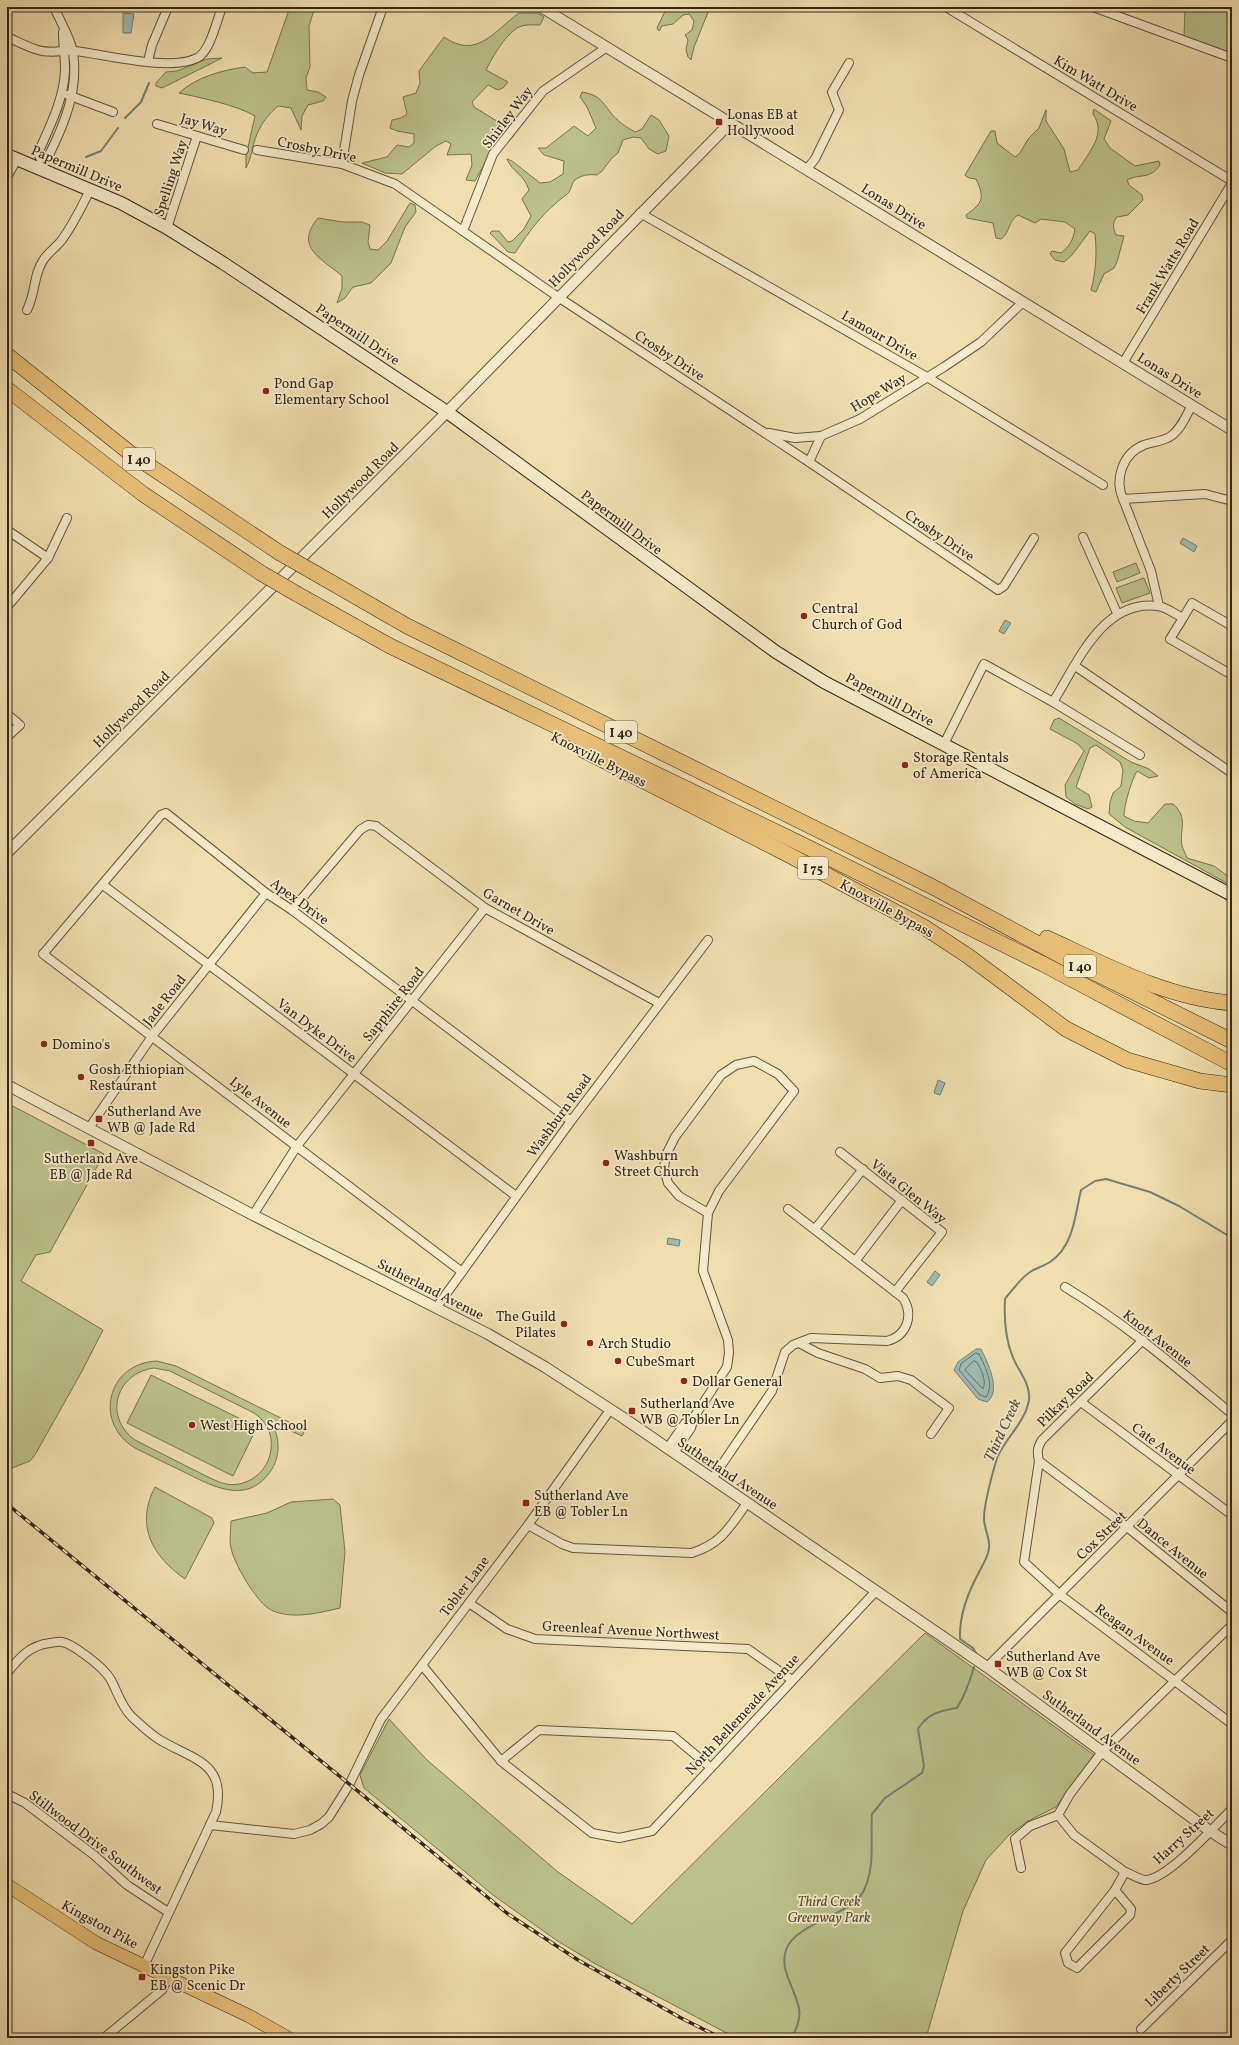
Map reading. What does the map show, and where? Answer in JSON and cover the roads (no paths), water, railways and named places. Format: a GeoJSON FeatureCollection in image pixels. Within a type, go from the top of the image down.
{"type":"FeatureCollection","features":[{"type":"Feature","properties":{"kind":"highway","name":"I 40"},"geometry":{"type":"LineString","coordinates":[[7,355],[130,453],[280,553],[408,626],[931,886],[1063,957],[1232,1041]]}},
{"type":"Feature","properties":{"kind":"highway","name":"I 40"},"geometry":{"type":"LineString","coordinates":[[7,389],[144,494],[261,572],[390,646],[799,843],[1043,964],[1229,1062]]}},
{"type":"Feature","properties":{"kind":"highway","name":"Knoxville Bypass"},"geometry":{"type":"LineString","coordinates":[[390,646],[543,730],[789,855],[924,927],[968,956],[1066,1029],[1127,1060],[1200,1081],[1232,1085]]}},
{"type":"Feature","properties":{"kind":"highway"},"geometry":{"type":"LineString","coordinates":[[931,886],[1123,974],[1183,995],[1232,1003]]}},
{"type":"Feature","properties":{"kind":"main road","name":"Papermill Drive"},"geometry":{"type":"LineString","coordinates":[[12,157],[39,164],[90,190],[121,203],[167,228],[447,412],[776,652],[824,682],[1232,895]]}},
{"type":"Feature","properties":{"kind":"main road","name":"Kingston Pike"},"geometry":{"type":"LineString","coordinates":[[7,1885],[96,1943],[271,2027],[288,2038]]}},
{"type":"Feature","properties":{"kind":"street"},"geometry":{"type":"LineString","coordinates":[[39,164],[48,157],[64,121],[72,96],[74,72],[73,51],[54,7]]}},
{"type":"Feature","properties":{"kind":"street"},"geometry":{"type":"LineString","coordinates":[[148,61],[152,45],[168,7]]}},
{"type":"Feature","properties":{"kind":"street"},"geometry":{"type":"LineString","coordinates":[[7,37],[38,50],[57,53],[73,51],[109,58],[175,64],[197,58],[204,51],[209,42],[222,7]]}},
{"type":"Feature","properties":{"kind":"street"},"geometry":{"type":"LineString","coordinates":[[342,164],[352,101],[359,74],[384,7]]}},
{"type":"Feature","properties":{"kind":"street","name":"Lonas Drive"},"geometry":{"type":"LineString","coordinates":[[541,7],[1232,430]]}},
{"type":"Feature","properties":{"kind":"street","name":"Kim Watt Drive"},"geometry":{"type":"LineString","coordinates":[[946,7],[1232,182]]}},
{"type":"Feature","properties":{"kind":"street"},"geometry":{"type":"LineString","coordinates":[[1093,7],[1232,58]]}},
{"type":"Feature","properties":{"kind":"street"},"geometry":{"type":"LineString","coordinates":[[39,164],[38,153],[54,118],[62,93],[65,69],[63,27]]}},
{"type":"Feature","properties":{"kind":"street","name":"Shirley Way"},"geometry":{"type":"LineString","coordinates":[[463,231],[493,154],[543,90],[607,48]]}},
{"type":"Feature","properties":{"kind":"street"},"geometry":{"type":"LineString","coordinates":[[807,169],[815,159],[839,110],[832,92],[849,63]]}},
{"type":"Feature","properties":{"kind":"street"},"geometry":{"type":"LineString","coordinates":[[62,93],[113,112]]}},
{"type":"Feature","properties":{"kind":"street","name":"Hollywood Road"},"geometry":{"type":"LineString","coordinates":[[7,853],[447,412],[640,213],[730,123]]}},
{"type":"Feature","properties":{"kind":"street","name":"Jay Way"},"geometry":{"type":"LineString","coordinates":[[157,124],[244,150]]}},
{"type":"Feature","properties":{"kind":"street","name":"Spelling Way"},"geometry":{"type":"LineString","coordinates":[[167,228],[197,136]]}},
{"type":"Feature","properties":{"kind":"street","name":"Crosby Drive"},"geometry":{"type":"LineString","coordinates":[[257,150],[342,164],[395,184],[558,297],[764,432],[998,590],[1004,586],[1034,538]]}},
{"type":"Feature","properties":{"kind":"street"},"geometry":{"type":"LineString","coordinates":[[7,177],[12,157]]}},
{"type":"Feature","properties":{"kind":"street","name":"Frank Watts Road"},"geometry":{"type":"LineString","coordinates":[[1123,363],[1232,182]]}},
{"type":"Feature","properties":{"kind":"street"},"geometry":{"type":"LineString","coordinates":[[27,310],[33,297],[37,273],[44,258],[61,241],[78,215],[90,190]]}},
{"type":"Feature","properties":{"kind":"street","name":"Lamour Drive"},"geometry":{"type":"LineString","coordinates":[[640,213],[928,377],[1103,485]]}},
{"type":"Feature","properties":{"kind":"street","name":"Hope Way"},"geometry":{"type":"LineString","coordinates":[[764,432],[795,438],[821,436],[860,419],[981,342],[1023,302]]}},
{"type":"Feature","properties":{"kind":"street"},"geometry":{"type":"LineString","coordinates":[[1159,606],[1151,570],[1123,499],[1119,484],[1119,474],[1129,456],[1143,446],[1170,437],[1179,429],[1192,405]]}},
{"type":"Feature","properties":{"kind":"street"},"geometry":{"type":"LineString","coordinates":[[808,462],[821,436]]}},
{"type":"Feature","properties":{"kind":"street"},"geometry":{"type":"LineString","coordinates":[[1123,499],[1204,494],[1232,501]]}},
{"type":"Feature","properties":{"kind":"street"},"geometry":{"type":"LineString","coordinates":[[7,607],[48,558],[67,518]]}},
{"type":"Feature","properties":{"kind":"street"},"geometry":{"type":"LineString","coordinates":[[7,530],[48,558]]}},
{"type":"Feature","properties":{"kind":"street"},"geometry":{"type":"LineString","coordinates":[[1083,538],[1117,613]]}},
{"type":"Feature","properties":{"kind":"street"},"geometry":{"type":"LineString","coordinates":[[1232,626],[1192,602],[1170,639],[1232,675]]}},
{"type":"Feature","properties":{"kind":"street"},"geometry":{"type":"LineString","coordinates":[[1053,702],[1097,631],[1117,613],[1139,606],[1159,606],[1183,618]]}},
{"type":"Feature","properties":{"kind":"street"},"geometry":{"type":"LineString","coordinates":[[944,744],[984,664],[1053,702],[1140,755]]}},
{"type":"Feature","properties":{"kind":"street"},"geometry":{"type":"LineString","coordinates":[[1075,666],[1232,773]]}},
{"type":"Feature","properties":{"kind":"street"},"geometry":{"type":"LineString","coordinates":[[7,714],[20,725],[7,737]]}},
{"type":"Feature","properties":{"kind":"street","name":"Apex Drive"},"geometry":{"type":"LineString","coordinates":[[43,954],[161,815],[166,813],[266,893],[292,910],[571,1120]]}},
{"type":"Feature","properties":{"kind":"street","name":"Garnet Drive"},"geometry":{"type":"LineString","coordinates":[[292,910],[360,830],[368,825],[376,826],[485,908],[659,1003]]}},
{"type":"Feature","properties":{"kind":"street","name":"Van Dyke Drive"},"geometry":{"type":"LineString","coordinates":[[102,885],[516,1196]]}},
{"type":"Feature","properties":{"kind":"street","name":"Jade Road"},"geometry":{"type":"LineString","coordinates":[[89,1128],[153,1035],[207,965],[266,893]]}},
{"type":"Feature","properties":{"kind":"street","name":"Sapphire Road"},"geometry":{"type":"LineString","coordinates":[[253,1215],[296,1146],[485,908]]}},
{"type":"Feature","properties":{"kind":"street","name":"Washburn Road"},"geometry":{"type":"LineString","coordinates":[[436,1308],[571,1120],[708,940]]}},
{"type":"Feature","properties":{"kind":"street","name":"Lyle Avenue"},"geometry":{"type":"LineString","coordinates":[[43,954],[153,1035],[462,1272]]}},
{"type":"Feature","properties":{"kind":"street"},"geometry":{"type":"LineString","coordinates":[[670,1451],[691,1428],[694,1417],[727,1367],[729,1353],[728,1340],[703,1271],[708,1213],[720,1191],[794,1091],[778,1074],[754,1061],[736,1065],[721,1075],[675,1137],[666,1155],[664,1168],[668,1184],[679,1196],[708,1213]]}},
{"type":"Feature","properties":{"kind":"street","name":"Sutherland Avenue"},"geometry":{"type":"LineString","coordinates":[[7,1085],[253,1215],[511,1346],[610,1410],[987,1667],[1210,1831],[1232,1845]]}},
{"type":"Feature","properties":{"kind":"street","name":"Vista Glen Way"},"geometry":{"type":"LineString","coordinates":[[840,1152],[942,1232],[896,1292]]}},
{"type":"Feature","properties":{"kind":"street"},"geometry":{"type":"LineString","coordinates":[[815,1229],[863,1170]]}},
{"type":"Feature","properties":{"kind":"street"},"geometry":{"type":"LineString","coordinates":[[856,1260],[902,1200]]}},
{"type":"Feature","properties":{"kind":"street"},"geometry":{"type":"LineString","coordinates":[[712,1479],[772,1391],[785,1352],[793,1345],[812,1338],[887,1340],[896,1338],[903,1331],[908,1322],[909,1312],[903,1298],[856,1260],[788,1209]]}},
{"type":"Feature","properties":{"kind":"street","name":"Knott Avenue"},"geometry":{"type":"LineString","coordinates":[[1065,1287],[1094,1304],[1143,1340],[1232,1414]]}},
{"type":"Feature","properties":{"kind":"street","name":"Pilkay Road"},"geometry":{"type":"LineString","coordinates":[[1024,1562],[1039,1461],[1037,1452],[1042,1440],[1143,1340]]}},
{"type":"Feature","properties":{"kind":"street"},"geometry":{"type":"LineString","coordinates":[[799,1343],[818,1353],[865,1369],[880,1378],[898,1376],[912,1380],[949,1408],[931,1434]]}},
{"type":"Feature","properties":{"kind":"street","name":"Cate Avenue"},"geometry":{"type":"LineString","coordinates":[[1081,1402],[1232,1515]]}},
{"type":"Feature","properties":{"kind":"street","name":"Tobler Lane"},"geometry":{"type":"LineString","coordinates":[[210,1825],[294,1834],[310,1830],[321,1824],[329,1817],[349,1785],[381,1719],[528,1525],[610,1410]]}},
{"type":"Feature","properties":{"kind":"street","name":"Cox Street"},"geometry":{"type":"LineString","coordinates":[[987,1667],[1180,1475],[1232,1421]]}},
{"type":"Feature","properties":{"kind":"street","name":"Dance Avenue"},"geometry":{"type":"LineString","coordinates":[[1039,1461],[1127,1527],[1232,1612]]}},
{"type":"Feature","properties":{"kind":"street"},"geometry":{"type":"LineString","coordinates":[[528,1525],[562,1544],[574,1548],[692,1553],[707,1548],[722,1538],[747,1504]]}},
{"type":"Feature","properties":{"kind":"street","name":"Reagan Avenue"},"geometry":{"type":"LineString","coordinates":[[1024,1562],[1059,1594],[1177,1681],[1232,1724]]}},
{"type":"Feature","properties":{"kind":"street","name":"North Bellemeade Avenue"},"geometry":{"type":"LineString","coordinates":[[501,1761],[592,1833],[619,1838],[652,1831],[710,1767],[876,1591]]}},
{"type":"Feature","properties":{"kind":"street","name":"Greenleaf Avenue Northwest"},"geometry":{"type":"LineString","coordinates":[[469,1603],[507,1629],[535,1639],[748,1649],[792,1680]]}},
{"type":"Feature","properties":{"kind":"street"},"geometry":{"type":"LineString","coordinates":[[1021,1868],[1015,1839],[1030,1826],[1058,1815],[1070,1794],[1102,1752],[1177,1681],[1232,1625]]}},
{"type":"Feature","properties":{"kind":"street"},"geometry":{"type":"LineString","coordinates":[[7,1673],[20,1657],[39,1644],[61,1642],[88,1656],[98,1664],[111,1680],[118,1698],[130,1715],[160,1740],[195,1757],[209,1769],[216,1782],[219,1797],[216,1812],[144,1966]]}},
{"type":"Feature","properties":{"kind":"street"},"geometry":{"type":"LineString","coordinates":[[422,1665],[501,1761],[539,1730],[673,1736],[710,1767]]}},
{"type":"Feature","properties":{"kind":"street","name":"Stillwood Drive Southwest"},"geometry":{"type":"LineString","coordinates":[[7,1794],[25,1803],[94,1855],[127,1885],[168,1912]]}},
{"type":"Feature","properties":{"kind":"street","name":"Harry Street"},"geometry":{"type":"LineString","coordinates":[[1058,1815],[1074,1835],[1125,1872],[1144,1880],[1155,1878],[1171,1869],[1232,1809]]}},
{"type":"Feature","properties":{"kind":"street"},"geometry":{"type":"LineString","coordinates":[[1114,1890],[1131,1909],[1130,1915],[1077,1968],[1068,1963],[1065,1952],[1114,1890],[1125,1872]]}},
{"type":"Feature","properties":{"kind":"street","name":"Liberty Street"},"geometry":{"type":"LineString","coordinates":[[1141,2029],[1232,1940]]}},
{"type":"Feature","properties":{"kind":"street"},"geometry":{"type":"LineString","coordinates":[[104,2038],[162,1990],[168,1978]]}},
{"type":"Feature","properties":{"kind":"water"},"geometry":{"type":"Polygon","coordinates":[[[123,13],[134,14],[131,33],[123,33],[123,13]]]}},
{"type":"Feature","properties":{"kind":"water"},"geometry":{"type":"Polygon","coordinates":[[[1183,538],[1197,546],[1194,552],[1180,543],[1183,538]]]}},
{"type":"Feature","properties":{"kind":"water"},"geometry":{"type":"Polygon","coordinates":[[[1005,620],[1011,623],[1004,634],[999,631],[1005,620]]]}},
{"type":"Feature","properties":{"kind":"water"},"geometry":{"type":"Polygon","coordinates":[[[938,1080],[945,1083],[940,1095],[934,1093],[938,1080]]]}},
{"type":"Feature","properties":{"kind":"water"},"geometry":{"type":"Polygon","coordinates":[[[668,1238],[680,1240],[679,1246],[667,1244],[668,1238]]]}},
{"type":"Feature","properties":{"kind":"water"},"geometry":{"type":"Polygon","coordinates":[[[935,1271],[940,1275],[932,1286],[927,1282],[935,1271]]]}},
{"type":"Feature","properties":{"kind":"water"},"geometry":{"type":"Polygon","coordinates":[[[976,1349],[981,1349],[992,1376],[993,1391],[987,1402],[978,1399],[954,1370],[958,1362],[976,1349]]]}},
{"type":"Feature","properties":{"kind":"waterway"},"geometry":{"type":"LineString","coordinates":[[125,118],[141,102],[149,83]]}},
{"type":"Feature","properties":{"kind":"waterway"},"geometry":{"type":"LineString","coordinates":[[86,157],[101,151],[118,128]]}},
{"type":"Feature","properties":{"kind":"waterway","name":"Third Creek"},"geometry":{"type":"LineString","coordinates":[[976,1653],[973,1648],[960,1639],[960,1630],[968,1596],[989,1549],[984,1518],[987,1496],[997,1458],[1005,1443],[1024,1416],[1029,1400],[1026,1382],[1014,1361],[1006,1334],[1005,1299],[1017,1284],[1027,1275],[1050,1262],[1064,1248],[1069,1239],[1075,1220],[1081,1190],[1095,1181],[1106,1179],[1150,1192],[1179,1206],[1232,1238]]}},
{"type":"Feature","properties":{"kind":"waterway","name":"Third Creek"},"geometry":{"type":"LineString","coordinates":[[792,2038],[798,2024],[799,2013],[797,2002],[786,1973],[784,1958],[786,1950],[791,1941],[800,1933],[847,1907],[857,1900],[863,1892],[870,1873],[872,1853],[872,1814],[885,1798],[922,1773],[924,1766],[918,1729],[930,1716],[945,1710],[957,1708],[967,1688],[974,1667]]}},
{"type":"Feature","properties":{"kind":"railway"},"geometry":{"type":"LineString","coordinates":[[7,1504],[508,1914],[578,1960],[681,2018],[721,2038]]}},
{"type":"Feature","properties":{"kind":"place","name":"Lonas EB at Hollywood"},"geometry":{"type":"Point","coordinates":[719,122]}},
{"type":"Feature","properties":{"kind":"place","name":"Pond Gap Elementary School"},"geometry":{"type":"Point","coordinates":[266,391]}},
{"type":"Feature","properties":{"kind":"place","name":"Central Church of God"},"geometry":{"type":"Point","coordinates":[804,616]}},
{"type":"Feature","properties":{"kind":"place","name":"Storage Rentals of America"},"geometry":{"type":"Point","coordinates":[905,765]}},
{"type":"Feature","properties":{"kind":"place","name":"Domino's"},"geometry":{"type":"Point","coordinates":[44,1044]}},
{"type":"Feature","properties":{"kind":"place","name":"Gosh Ethiopian Restaurant"},"geometry":{"type":"Point","coordinates":[81,1077]}},
{"type":"Feature","properties":{"kind":"place","name":"Sutherland Ave WB @ Jade Rd"},"geometry":{"type":"Point","coordinates":[99,1119]}},
{"type":"Feature","properties":{"kind":"place","name":"Sutherland Ave EB @ Jade Rd"},"geometry":{"type":"Point","coordinates":[91,1143]}},
{"type":"Feature","properties":{"kind":"place","name":"Washburn Street Church"},"geometry":{"type":"Point","coordinates":[606,1163]}},
{"type":"Feature","properties":{"kind":"place","name":"The Guild Pilates"},"geometry":{"type":"Point","coordinates":[564,1324]}},
{"type":"Feature","properties":{"kind":"place","name":"Arch Studio"},"geometry":{"type":"Point","coordinates":[590,1343]}},
{"type":"Feature","properties":{"kind":"place","name":"CubeSmart"},"geometry":{"type":"Point","coordinates":[618,1361]}},
{"type":"Feature","properties":{"kind":"place","name":"Dollar General"},"geometry":{"type":"Point","coordinates":[684,1381]}},
{"type":"Feature","properties":{"kind":"place","name":"Sutherland Ave WB @ Tobler Ln"},"geometry":{"type":"Point","coordinates":[632,1411]}},
{"type":"Feature","properties":{"kind":"place","name":"West High School"},"geometry":{"type":"Point","coordinates":[192,1425]}},
{"type":"Feature","properties":{"kind":"place","name":"Sutherland Ave EB @ Tobler Ln"},"geometry":{"type":"Point","coordinates":[526,1503]}},
{"type":"Feature","properties":{"kind":"place","name":"Sutherland Ave WB @ Cox St"},"geometry":{"type":"Point","coordinates":[998,1664]}},
{"type":"Feature","properties":{"kind":"place","name":"Kingston Pike EB @ Scenic Dr"},"geometry":{"type":"Point","coordinates":[142,1977]}},
{"type":"Feature","properties":{"kind":"park label","name":"Third Creek Greenway Park"},"geometry":{"type":"Point","coordinates":[829,1910]}}]}
